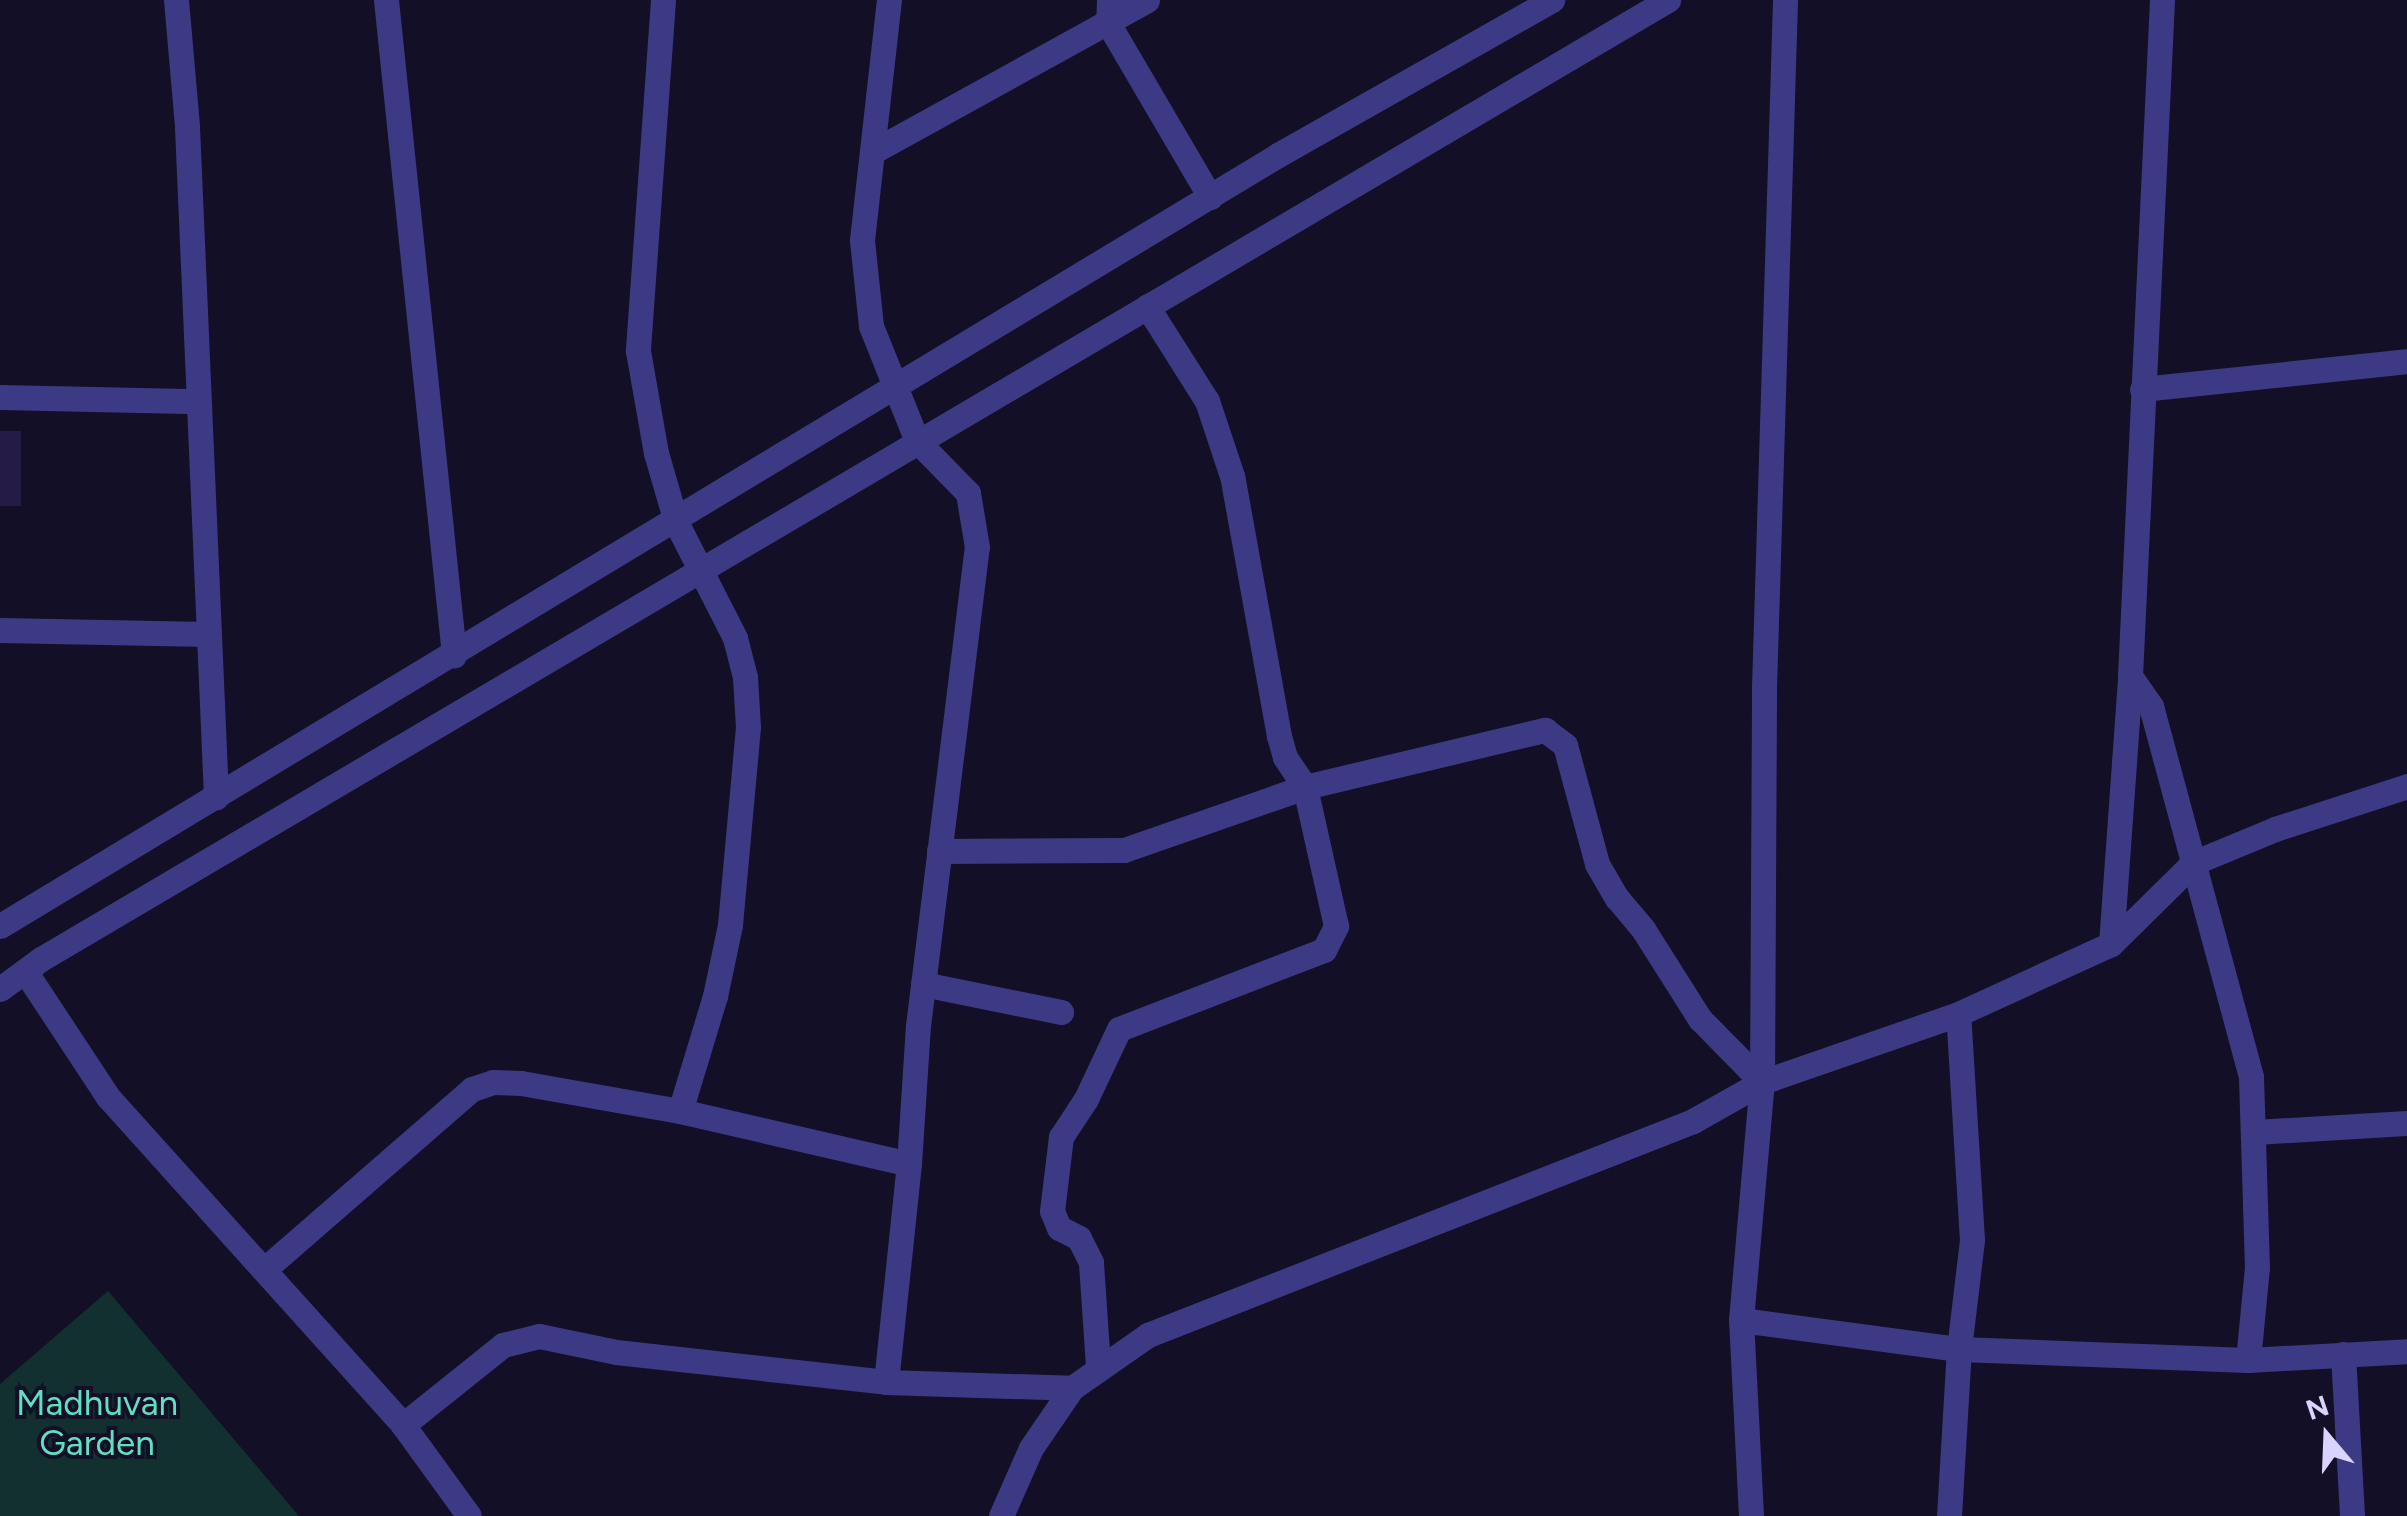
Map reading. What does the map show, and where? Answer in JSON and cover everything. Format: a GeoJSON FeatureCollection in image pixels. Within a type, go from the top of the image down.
{"type":"FeatureCollection","features":[{"type":"Feature","properties":{"kind":"street"},"geometry":{"type":"LineString","coordinates":[[176,0],[187,127],[216,797]]}},
{"type":"Feature","properties":{"kind":"street"},"geometry":{"type":"LineString","coordinates":[[386,0],[454,655]]}},
{"type":"Feature","properties":{"kind":"street"},"geometry":{"type":"LineString","coordinates":[[663,0],[638,351],[656,453],[676,522],[735,638],[745,677],[748,727],[730,924],[715,996],[680,1111]]}},
{"type":"Feature","properties":{"kind":"street"},"geometry":{"type":"LineString","coordinates":[[886,1382],[923,984],[977,547],[968,494],[917,441],[871,326],[862,240],[889,0]]}},
{"type":"Feature","properties":{"kind":"street"},"geometry":{"type":"LineString","coordinates":[[872,152],[1108,11],[1146,0]]}},
{"type":"Feature","properties":{"kind":"street"},"geometry":{"type":"LineString","coordinates":[[0,926],[1210,197],[1552,0]]}},
{"type":"Feature","properties":{"kind":"street"},"geometry":{"type":"LineString","coordinates":[[0,989],[702,568],[1668,0]]}},
{"type":"Feature","properties":{"kind":"street"},"geometry":{"type":"LineString","coordinates":[[1751,1516],[1741,1320],[1762,1082],[1764,688],[1785,0]]}},
{"type":"Feature","properties":{"kind":"street"},"geometry":{"type":"LineString","coordinates":[[2110,944],[2130,676],[2162,0]]}},
{"type":"Feature","properties":{"kind":"street"},"geometry":{"type":"LineString","coordinates":[[1108,11],[1210,197]]}},
{"type":"Feature","properties":{"kind":"street"},"geometry":{"type":"LineString","coordinates":[[1098,1366],[1091,1262],[1079,1238],[1059,1228],[1052,1211],[1061,1137],[1086,1099],[1118,1029],[1299,962],[1324,950],[1333,940],[1332,899],[1305,787],[1284,757],[1279,736],[1232,476],[1208,401],[1147,306]]}},
{"type":"Feature","properties":{"kind":"street"},"geometry":{"type":"LineString","coordinates":[[2142,389],[2407,361]]}},
{"type":"Feature","properties":{"kind":"street"},"geometry":{"type":"LineString","coordinates":[[0,397],[198,401]]}},
{"type":"Feature","properties":{"kind":"street"},"geometry":{"type":"LineString","coordinates":[[0,630],[208,634]]}},
{"type":"Feature","properties":{"kind":"street"},"geometry":{"type":"LineString","coordinates":[[2130,676],[2151,706],[2251,1077],[2256,1268],[2248,1360]]}},
{"type":"Feature","properties":{"kind":"street"},"geometry":{"type":"LineString","coordinates":[[939,851],[1124,850],[1305,787],[1545,730],[1556,734],[1565,745],[1597,864],[1617,898],[1642,928],[1700,1019],[1762,1082]]}},
{"type":"Feature","properties":{"kind":"street"},"geometry":{"type":"LineString","coordinates":[[1001,1516],[1031,1448],[1072,1388],[1098,1366],[1148,1335],[1693,1121],[1762,1082],[1958,1014],[2110,944],[2194,863],[2275,829],[2407,786]]}},
{"type":"Feature","properties":{"kind":"street"},"geometry":{"type":"LineString","coordinates":[[25,971],[108,1098],[266,1268],[403,1425],[469,1516]]}},
{"type":"Feature","properties":{"kind":"street"},"geometry":{"type":"LineString","coordinates":[[923,984],[1061,1012]]}},
{"type":"Feature","properties":{"kind":"street"},"geometry":{"type":"LineString","coordinates":[[1949,1516],[1959,1349],[1972,1240],[1958,1014]]}},
{"type":"Feature","properties":{"kind":"street"},"geometry":{"type":"LineString","coordinates":[[266,1268],[472,1089],[493,1082],[520,1082],[680,1111],[909,1164]]}},
{"type":"Feature","properties":{"kind":"street"},"geometry":{"type":"LineString","coordinates":[[2254,1132],[2407,1123]]}},
{"type":"Feature","properties":{"kind":"street"},"geometry":{"type":"LineString","coordinates":[[1741,1320],[1959,1349],[2248,1360],[2407,1352]]}},
{"type":"Feature","properties":{"kind":"street"},"geometry":{"type":"LineString","coordinates":[[403,1425],[503,1345],[539,1336],[616,1352],[886,1382],[1072,1388]]}},
{"type":"Feature","properties":{"kind":"street"},"geometry":{"type":"LineString","coordinates":[[2343,1354],[2352,1516]]}},
{"type":"Feature","properties":{"kind":"green space","name":"Madhuvan Garden"},"geometry":{"type":"Polygon","coordinates":[[[108,1291],[299,1516],[0,1516],[0,1384],[108,1291]]]}},
{"type":"Feature","properties":{"kind":"building"},"geometry":{"type":"Polygon","coordinates":[[[0,431],[21,431],[21,506],[0,506],[0,431]]]}}]}
